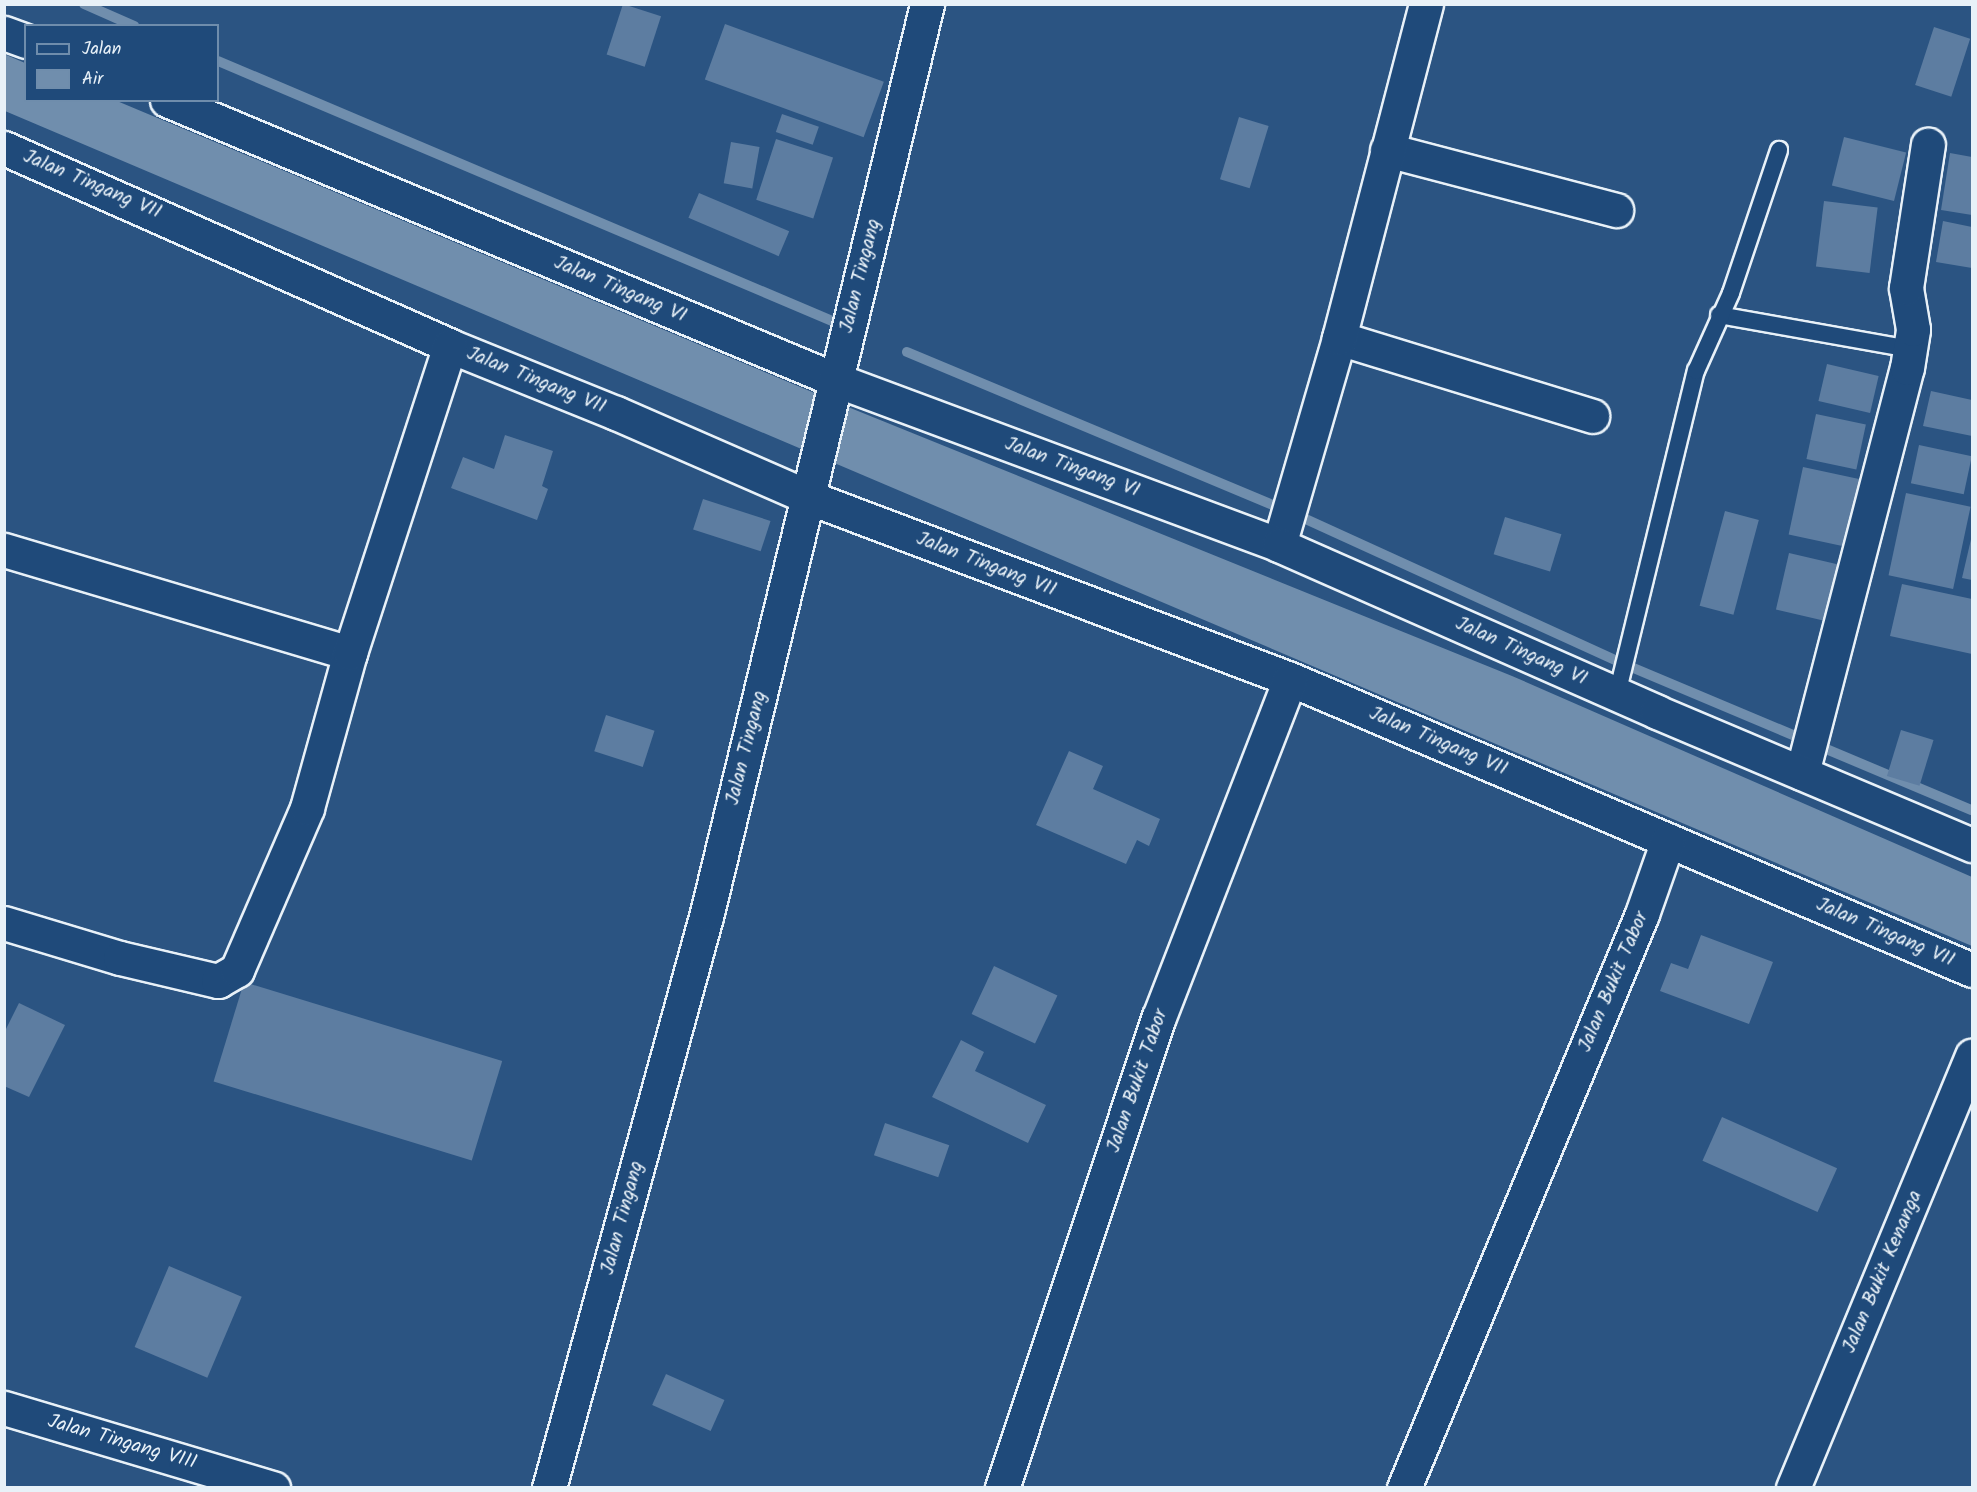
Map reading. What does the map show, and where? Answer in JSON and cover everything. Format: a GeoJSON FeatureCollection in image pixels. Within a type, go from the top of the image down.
{"type":"FeatureCollection","features":[{"type":"Feature","properties":{"kind":"street","name":"Jalan Tingang"},"geometry":{"type":"LineString","coordinates":[[549,1488],[707,913],[927,4]]}},
{"type":"Feature","properties":{"kind":"street"},"geometry":{"type":"LineString","coordinates":[[1279,545],[1340,338],[1426,4]]}},
{"type":"Feature","properties":{"kind":"street"},"geometry":{"type":"LineString","coordinates":[[4,33],[24,40]]}},
{"type":"Feature","properties":{"kind":"street","name":"Jalan Tingang VI"},"geometry":{"type":"LineString","coordinates":[[172,102],[834,390],[1279,545],[1617,694],[1972,845]]}},
{"type":"Feature","properties":{"kind":"street"},"geometry":{"type":"LineString","coordinates":[[1802,773],[1910,349],[1913,329],[1905,288],[1928,145]]}},
{"type":"Feature","properties":{"kind":"street","name":"Jalan Tingang VII"},"geometry":{"type":"LineString","coordinates":[[4,148],[450,346],[616,413],[808,497],[1290,679],[1972,970]]}},
{"type":"Feature","properties":{"kind":"street"},"geometry":{"type":"LineString","coordinates":[[1387,150],[1616,210]]}},
{"type":"Feature","properties":{"kind":"street"},"geometry":{"type":"LineString","coordinates":[[1340,338],[1592,416]]}},
{"type":"Feature","properties":{"kind":"street"},"geometry":{"type":"LineString","coordinates":[[4,923],[218,981],[237,970],[307,808],[350,653],[450,346]]}},
{"type":"Feature","properties":{"kind":"street"},"geometry":{"type":"LineString","coordinates":[[4,550],[350,653]]}},
{"type":"Feature","properties":{"kind":"street","name":"Jalan Bukit Tabor"},"geometry":{"type":"LineString","coordinates":[[1002,1488],[1159,1017],[1290,679]]}},
{"type":"Feature","properties":{"kind":"street","name":"Jalan Bukit Tabor"},"geometry":{"type":"LineString","coordinates":[[1404,1488],[1642,914],[1668,840]]}},
{"type":"Feature","properties":{"kind":"street","name":"Jalan Bukit Kenanga"},"geometry":{"type":"LineString","coordinates":[[1793,1488],[1972,1056]]}},
{"type":"Feature","properties":{"kind":"street","name":"Jalan Tingang VIII"},"geometry":{"type":"LineString","coordinates":[[4,1408],[273,1488]]}},
{"type":"Feature","properties":{"kind":"lane"},"geometry":{"type":"LineString","coordinates":[[1617,694],[1696,371],[1719,315],[1731,293],[1779,150]]}},
{"type":"Feature","properties":{"kind":"lane"},"geometry":{"type":"LineString","coordinates":[[1719,315],[1910,349]]}},
{"type":"Feature","properties":{"kind":"water"},"geometry":{"type":"Polygon","coordinates":[[[4,54],[24,63],[24,102],[119,102],[848,407],[1512,676],[1972,877],[1972,946],[5,111],[4,54]]]}},
{"type":"Feature","properties":{"kind":"building"},"geometry":{"type":"Polygon","coordinates":[[[623,4],[661,16],[645,67],[607,54],[623,4]]]}},
{"type":"Feature","properties":{"kind":"building"},"geometry":{"type":"Polygon","coordinates":[[[725,24],[884,82],[864,137],[705,79],[725,24]]]}},
{"type":"Feature","properties":{"kind":"building"},"geometry":{"type":"Polygon","coordinates":[[[1934,27],[1970,39],[1951,97],[1915,85],[1934,27]]]}},
{"type":"Feature","properties":{"kind":"building"},"geometry":{"type":"Polygon","coordinates":[[[782,114],[819,127],[813,145],[776,132],[782,114]]]}},
{"type":"Feature","properties":{"kind":"building"},"geometry":{"type":"Polygon","coordinates":[[[1239,117],[1269,126],[1250,188],[1220,179],[1239,117]]]}},
{"type":"Feature","properties":{"kind":"building"},"geometry":{"type":"Polygon","coordinates":[[[1844,137],[1906,152],[1894,201],[1832,186],[1844,137]]]}},
{"type":"Feature","properties":{"kind":"building"},"geometry":{"type":"Polygon","coordinates":[[[776,139],[833,158],[813,218],[756,200],[776,139]]]}},
{"type":"Feature","properties":{"kind":"building"},"geometry":{"type":"Polygon","coordinates":[[[731,142],[760,147],[752,188],[724,183],[731,142]]]}},
{"type":"Feature","properties":{"kind":"building"},"geometry":{"type":"Polygon","coordinates":[[[1950,153],[1972,157],[1972,215],[1941,210],[1950,153]]]}},
{"type":"Feature","properties":{"kind":"building"},"geometry":{"type":"Polygon","coordinates":[[[699,193],[789,231],[779,256],[688,218],[699,193]]]}},
{"type":"Feature","properties":{"kind":"building"},"geometry":{"type":"Polygon","coordinates":[[[1824,201],[1878,208],[1870,273],[1816,267],[1824,201]]]}},
{"type":"Feature","properties":{"kind":"building"},"geometry":{"type":"Polygon","coordinates":[[[1943,221],[1972,227],[1972,268],[1936,262],[1943,221]]]}},
{"type":"Feature","properties":{"kind":"building"},"geometry":{"type":"Polygon","coordinates":[[[1827,364],[1879,376],[1870,413],[1818,401],[1827,364]]]}},
{"type":"Feature","properties":{"kind":"building"},"geometry":{"type":"Polygon","coordinates":[[[1931,391],[1972,400],[1972,436],[1923,426],[1931,391]]]}},
{"type":"Feature","properties":{"kind":"building"},"geometry":{"type":"Polygon","coordinates":[[[1816,414],[1866,425],[1856,470],[1806,459],[1816,414]]]}},
{"type":"Feature","properties":{"kind":"building"},"geometry":{"type":"Polygon","coordinates":[[[505,435],[553,451],[542,486],[548,489],[537,520],[451,488],[463,457],[494,469],[505,435]]]}},
{"type":"Feature","properties":{"kind":"building"},"geometry":{"type":"Polygon","coordinates":[[[1919,445],[1972,456],[1964,494],[1911,483],[1919,445]]]}},
{"type":"Feature","properties":{"kind":"building"},"geometry":{"type":"Polygon","coordinates":[[[1803,467],[1864,480],[1849,547],[1789,534],[1803,467]]]}},
{"type":"Feature","properties":{"kind":"building"},"geometry":{"type":"Polygon","coordinates":[[[1906,493],[1971,507],[1953,589],[1889,575],[1906,493]]]}},
{"type":"Feature","properties":{"kind":"building"},"geometry":{"type":"Polygon","coordinates":[[[703,499],[771,521],[761,551],[693,529],[703,499]]]}},
{"type":"Feature","properties":{"kind":"building"},"geometry":{"type":"Polygon","coordinates":[[[1725,511],[1759,520],[1733,615],[1700,606],[1725,511]]]}},
{"type":"Feature","properties":{"kind":"building"},"geometry":{"type":"Polygon","coordinates":[[[1505,517],[1561,534],[1550,572],[1494,554],[1505,517]]]}},
{"type":"Feature","properties":{"kind":"building"},"geometry":{"type":"Polygon","coordinates":[[[1972,535],[1972,580],[1962,578],[1972,535]]]}},
{"type":"Feature","properties":{"kind":"building"},"geometry":{"type":"Polygon","coordinates":[[[1789,553],[1842,565],[1829,622],[1776,610],[1789,553]]]}},
{"type":"Feature","properties":{"kind":"building"},"geometry":{"type":"Polygon","coordinates":[[[1902,584],[1972,599],[1972,654],[1890,636],[1902,584]]]}},
{"type":"Feature","properties":{"kind":"building"},"geometry":{"type":"Polygon","coordinates":[[[606,715],[655,731],[643,767],[594,751],[606,715]]]}},
{"type":"Feature","properties":{"kind":"building"},"geometry":{"type":"Polygon","coordinates":[[[1901,730],[1934,740],[1919,786],[1887,776],[1901,730]]]}},
{"type":"Feature","properties":{"kind":"building"},"geometry":{"type":"Polygon","coordinates":[[[1069,751],[1103,766],[1093,789],[1160,819],[1149,846],[1137,840],[1126,864],[1036,825],[1069,751]]]}},
{"type":"Feature","properties":{"kind":"building"},"geometry":{"type":"Polygon","coordinates":[[[1701,935],[1773,962],[1749,1024],[1660,991],[1671,963],[1688,969],[1701,935]]]}},
{"type":"Feature","properties":{"kind":"building"},"geometry":{"type":"Polygon","coordinates":[[[994,966],[1057,996],[1035,1044],[972,1014],[994,966]]]}},
{"type":"Feature","properties":{"kind":"building"},"geometry":{"type":"Polygon","coordinates":[[[244,982],[502,1061],[472,1160],[214,1081],[244,982]]]}},
{"type":"Feature","properties":{"kind":"building"},"geometry":{"type":"Polygon","coordinates":[[[19,1003],[65,1025],[29,1097],[4,1086],[4,1033],[19,1003]]]}},
{"type":"Feature","properties":{"kind":"building"},"geometry":{"type":"Polygon","coordinates":[[[961,1040],[984,1052],[975,1071],[1046,1105],[1028,1143],[932,1097],[961,1040]]]}},
{"type":"Feature","properties":{"kind":"building"},"geometry":{"type":"Polygon","coordinates":[[[1722,1117],[1837,1168],[1818,1212],[1702,1161],[1722,1117]]]}},
{"type":"Feature","properties":{"kind":"building"},"geometry":{"type":"Polygon","coordinates":[[[885,1123],[949,1145],[938,1177],[874,1155],[885,1123]]]}},
{"type":"Feature","properties":{"kind":"building"},"geometry":{"type":"Polygon","coordinates":[[[169,1266],[242,1297],[207,1378],[135,1347],[169,1266]]]}},
{"type":"Feature","properties":{"kind":"building"},"geometry":{"type":"Polygon","coordinates":[[[666,1374],[724,1400],[711,1431],[652,1405],[666,1374]]]}},
{"type":"Feature","properties":{"kind":"waterway"},"geometry":{"type":"LineString","coordinates":[[84,4],[129,24]]}},
{"type":"Feature","properties":{"kind":"waterway"},"geometry":{"type":"LineString","coordinates":[[219,61],[844,326]]}},
{"type":"Feature","properties":{"kind":"waterway"},"geometry":{"type":"LineString","coordinates":[[907,352],[1288,511],[1624,664],[1972,810]]}}]}
